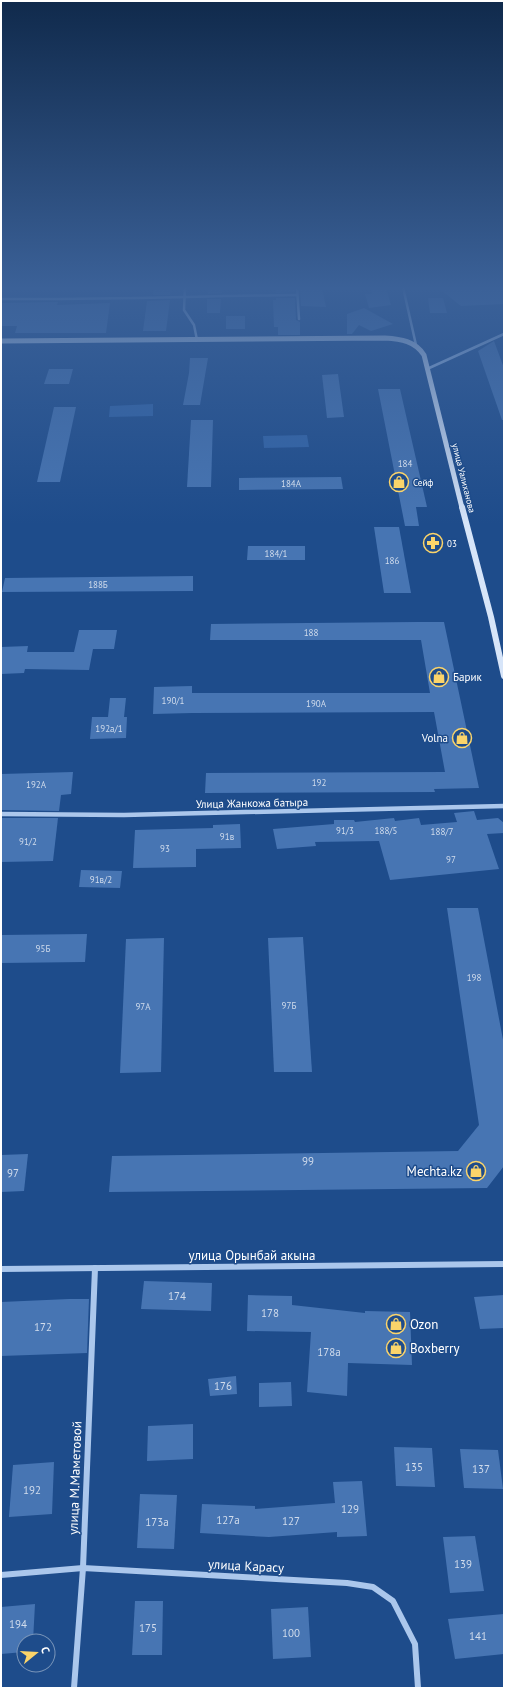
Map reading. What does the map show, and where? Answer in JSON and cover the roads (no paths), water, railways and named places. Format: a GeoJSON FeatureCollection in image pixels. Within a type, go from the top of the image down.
{"type":"FeatureCollection","features":[{"type":"Feature","properties":{"kind":"main road","name":"улица Уалиханова"},"geometry":{"type":"LineString","coordinates":[[428,368],[491,617],[504,676]]}},
{"type":"Feature","properties":{"kind":"street"},"geometry":{"type":"LineString","coordinates":[[428,368],[433,366]]}},
{"type":"Feature","properties":{"kind":"street","name":"Улица Жанкожа батыра"},"geometry":{"type":"LineString","coordinates":[[1,814],[124,815],[504,806]]}},
{"type":"Feature","properties":{"kind":"street","name":"улица Орынбай акына"},"geometry":{"type":"LineString","coordinates":[[1,1269],[504,1264]]}},
{"type":"Feature","properties":{"kind":"street","name":"улица М.Маметовой"},"geometry":{"type":"LineString","coordinates":[[74,1688],[83,1568],[95,1268]]}},
{"type":"Feature","properties":{"kind":"street","name":"улица Карасу"},"geometry":{"type":"LineString","coordinates":[[1,1575],[83,1568],[347,1583],[374,1587],[393,1601],[415,1644],[418,1688]]}},
{"type":"Feature","properties":{"kind":"place","name":"Сейф"},"geometry":{"type":"Point","coordinates":[399,482]}},
{"type":"Feature","properties":{"kind":"place","name":"03"},"geometry":{"type":"Point","coordinates":[433,543]}},
{"type":"Feature","properties":{"kind":"place","name":"Барик"},"geometry":{"type":"Point","coordinates":[439,677]}},
{"type":"Feature","properties":{"kind":"place","name":"Volna"},"geometry":{"type":"Point","coordinates":[462,738]}},
{"type":"Feature","properties":{"kind":"place","name":"Mechta.kz"},"geometry":{"type":"Point","coordinates":[476,1171]}},
{"type":"Feature","properties":{"kind":"place","name":"Ozon"},"geometry":{"type":"Point","coordinates":[396,1324]}},
{"type":"Feature","properties":{"kind":"place","name":"Boxberry"},"geometry":{"type":"Point","coordinates":[396,1348]}}]}
